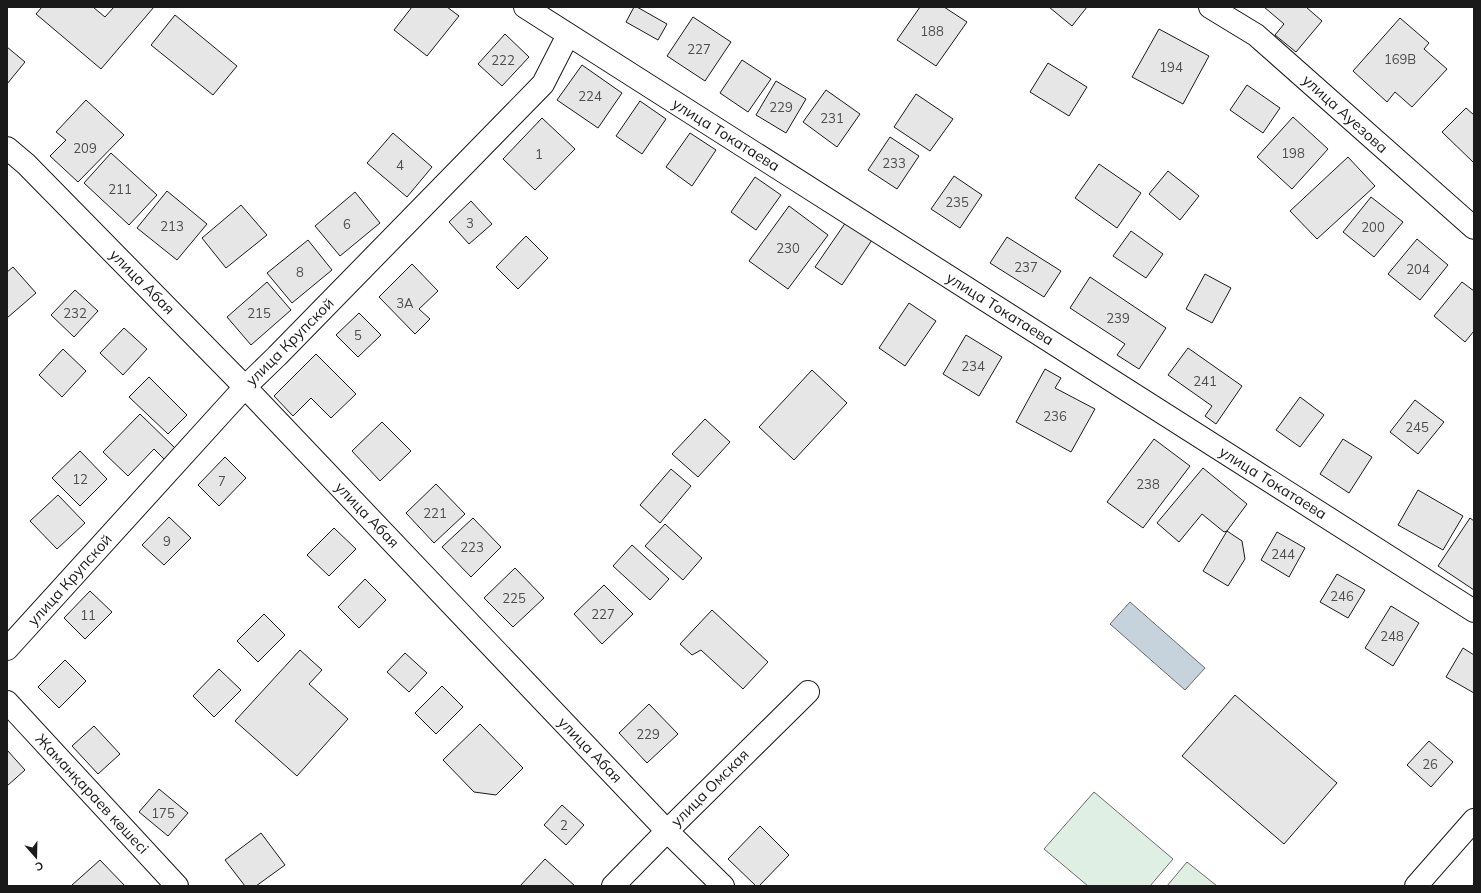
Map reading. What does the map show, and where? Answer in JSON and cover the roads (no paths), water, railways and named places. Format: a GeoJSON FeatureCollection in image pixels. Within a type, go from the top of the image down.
{"type":"FeatureCollection","features":[{"type":"Feature","properties":{"kind":"street","name":"улица Токатаева"},"geometry":{"type":"LineString","coordinates":[[525,7],[1474,611]]}},
{"type":"Feature","properties":{"kind":"street","name":"улица Ауезова"},"geometry":{"type":"LineString","coordinates":[[1221,9],[1256,35],[1474,228]]}},
{"type":"Feature","properties":{"kind":"street","name":"улица Крупской"},"geometry":{"type":"LineString","coordinates":[[7,649],[245,387],[544,84],[568,35]]}},
{"type":"Feature","properties":{"kind":"street","name":"улица Абая"},"geometry":{"type":"LineString","coordinates":[[7,148],[26,164],[245,387],[667,831],[723,886]]}},
{"type":"Feature","properties":{"kind":"street","name":"улица Омская"},"geometry":{"type":"LineString","coordinates":[[613,886],[808,692]]}},
{"type":"Feature","properties":{"kind":"street","name":"Жаманқараев көшесі"},"geometry":{"type":"LineString","coordinates":[[7,702],[177,886]]}},
{"type":"Feature","properties":{"kind":"street"},"geometry":{"type":"LineString","coordinates":[[1416,886],[1474,820]]}}]}
